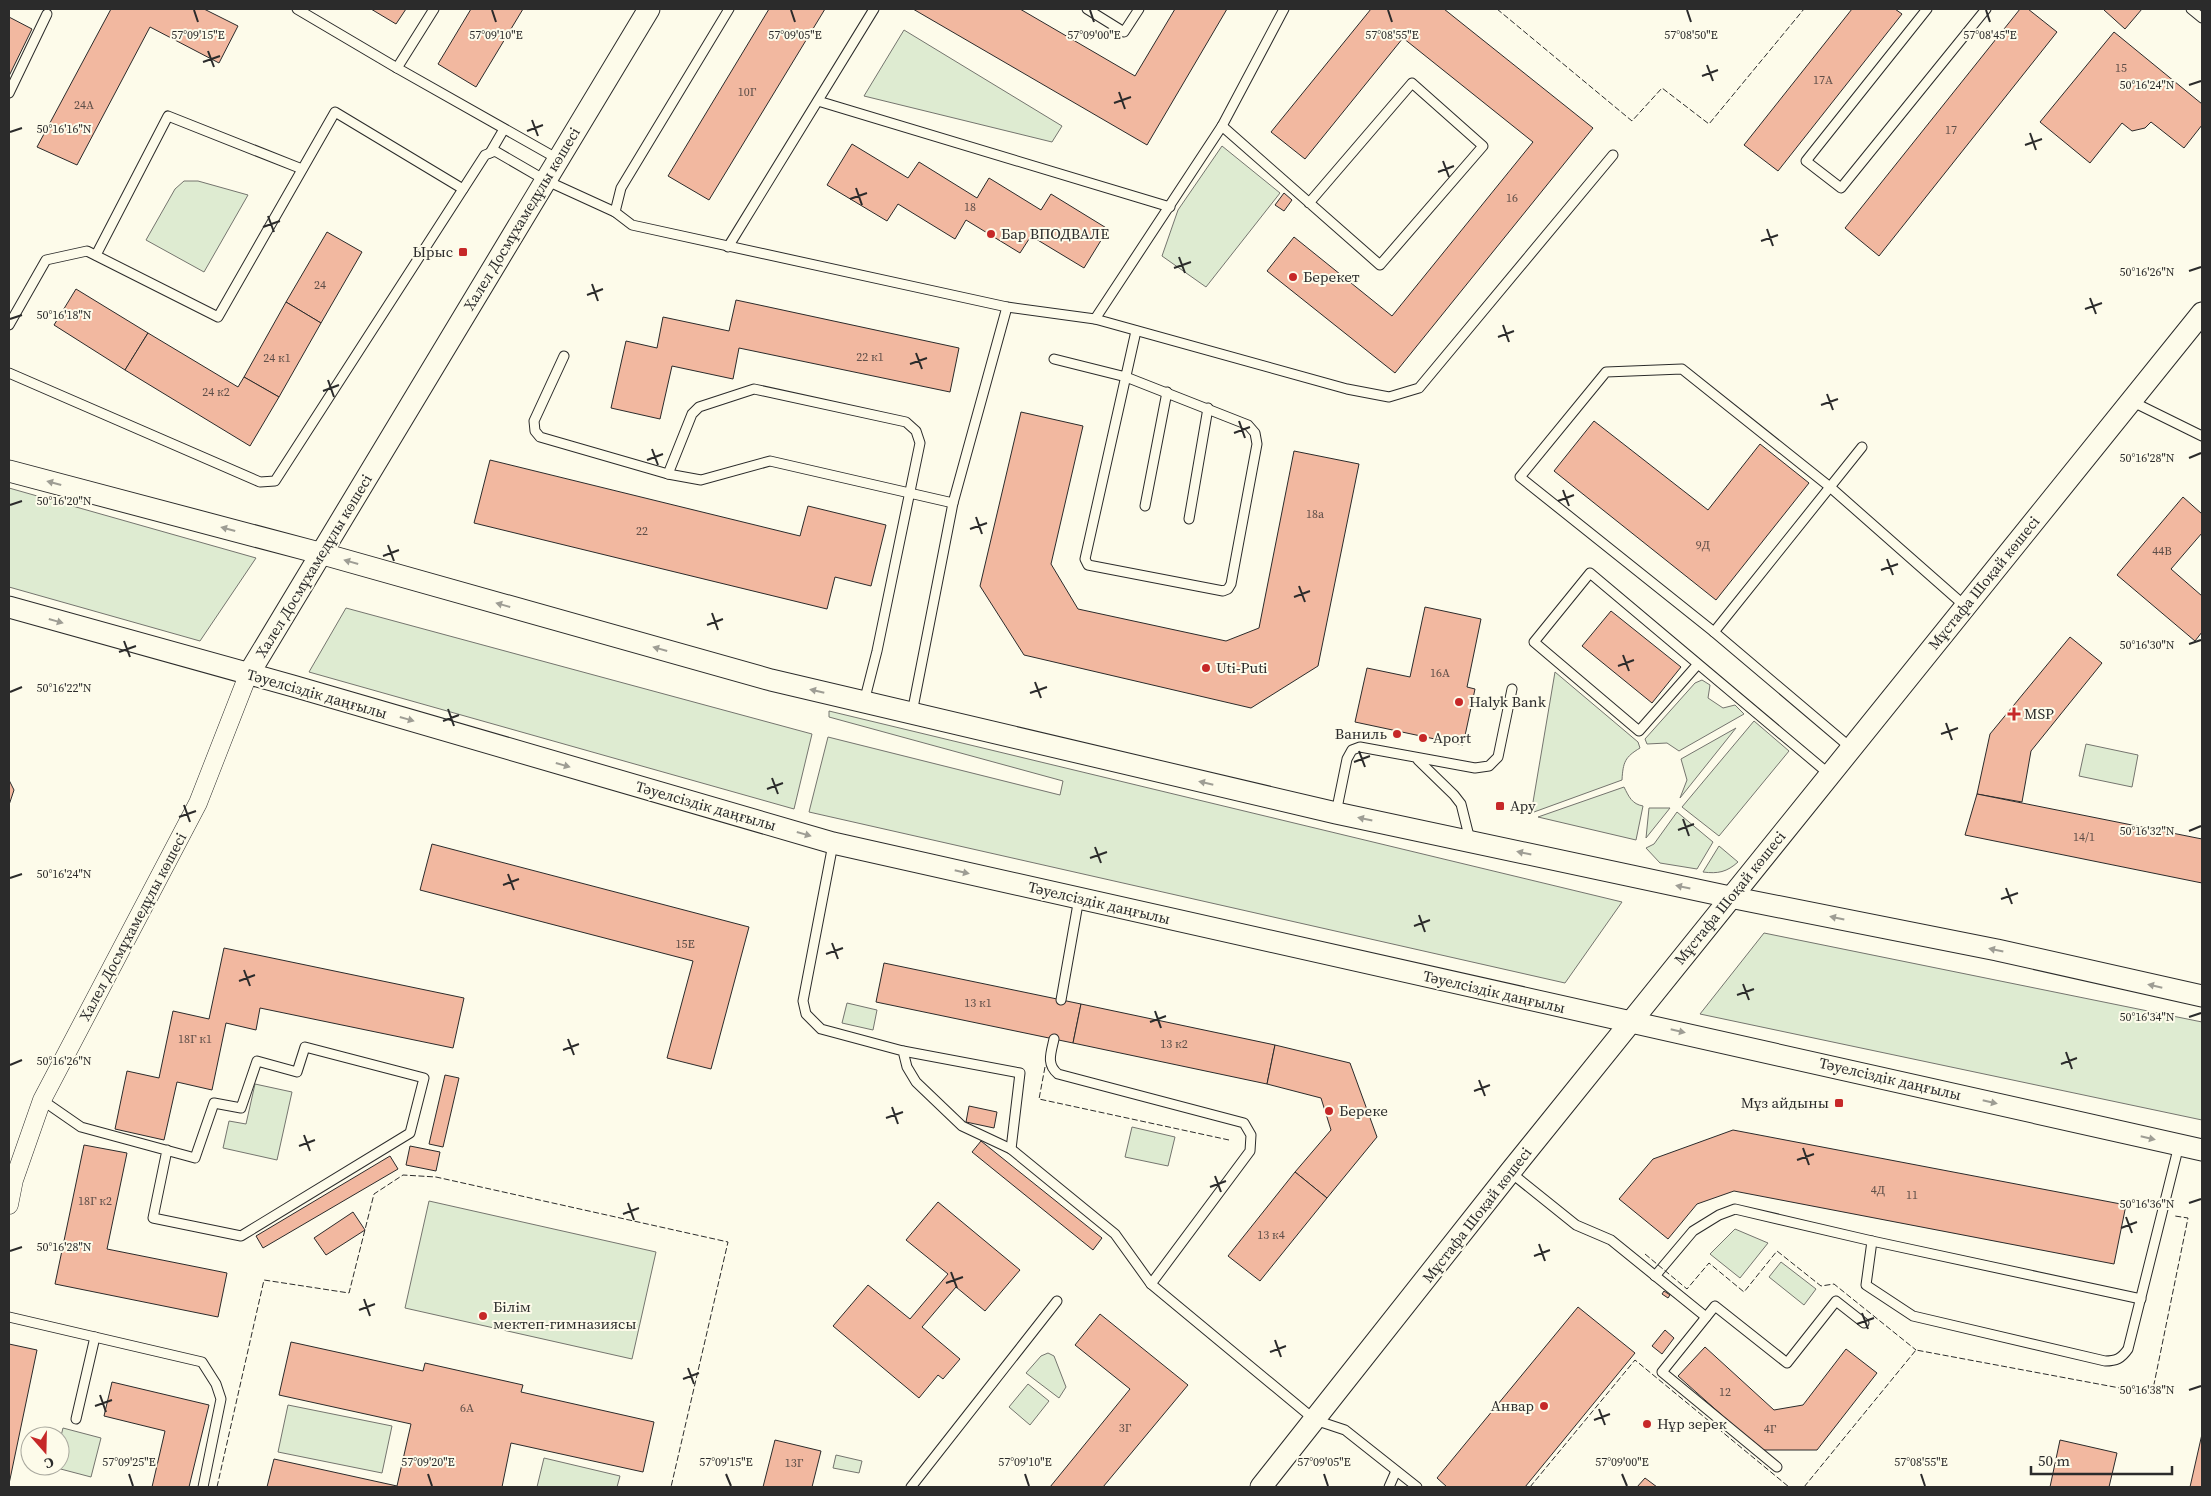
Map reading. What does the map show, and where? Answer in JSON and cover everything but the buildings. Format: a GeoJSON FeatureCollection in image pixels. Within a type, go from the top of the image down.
{"type":"FeatureCollection","features":[{"type":"Feature","properties":{"kind":"street","name":"Халел Досмұхамедұлы көшесі"},"geometry":{"type":"LineString","coordinates":[[9,1205],[14,1180],[42,1100],[198,803],[248,675],[545,180],[650,9]]}},
{"type":"Feature","properties":{"kind":"street","name":"Мұстафа Шоқай көшесі"},"geometry":{"type":"LineString","coordinates":[[1261,1487],[1510,1172],[2202,313]]}},
{"type":"Feature","properties":{"kind":"street"},"geometry":{"type":"LineString","coordinates":[[9,471],[322,554],[771,680],[912,714],[1336,813],[1730,898],[1997,950],[2202,996]]}},
{"type":"Feature","properties":{"kind":"street","name":"Тәуелсіздік даңғылы"},"geometry":{"type":"LineString","coordinates":[[9,607],[293,686],[833,843],[1630,1023],[1679,1031],[2202,1150]]}},
{"type":"Feature","properties":{"kind":"lane"},"geometry":{"type":"LineString","coordinates":[[297,9],[558,159]]}},
{"type":"Feature","properties":{"kind":"lane"},"geometry":{"type":"LineString","coordinates":[[397,68],[434,9]]}},
{"type":"Feature","properties":{"kind":"lane"},"geometry":{"type":"LineString","coordinates":[[615,212],[621,188],[729,9]]}},
{"type":"Feature","properties":{"kind":"lane"},"geometry":{"type":"LineString","coordinates":[[728,247],[874,9]]}},
{"type":"Feature","properties":{"kind":"lane"},"geometry":{"type":"LineString","coordinates":[[1086,9],[1124,32],[1139,9]]}},
{"type":"Feature","properties":{"kind":"lane"},"geometry":{"type":"LineString","coordinates":[[1095,319],[1222,126],[1284,9]]}},
{"type":"Feature","properties":{"kind":"lane"},"geometry":{"type":"LineString","coordinates":[[1927,9],[1806,161],[1841,188],[1986,9]]}},
{"type":"Feature","properties":{"kind":"lane"},"geometry":{"type":"LineString","coordinates":[[2191,9],[2202,18]]}},
{"type":"Feature","properties":{"kind":"lane"},"geometry":{"type":"LineString","coordinates":[[9,93],[47,14]]}},
{"type":"Feature","properties":{"kind":"lane"},"geometry":{"type":"LineString","coordinates":[[1222,126],[1308,203],[1380,265],[1483,146],[1412,83],[1308,203]]}},
{"type":"Feature","properties":{"kind":"lane"},"geometry":{"type":"LineString","coordinates":[[818,101],[1170,207]]}},
{"type":"Feature","properties":{"kind":"lane"},"geometry":{"type":"LineString","coordinates":[[9,326],[46,260],[87,251],[218,317],[335,112],[463,188]]}},
{"type":"Feature","properties":{"kind":"lane"},"geometry":{"type":"LineString","coordinates":[[96,255],[168,116],[302,169]]}},
{"type":"Feature","properties":{"kind":"lane"},"geometry":{"type":"LineString","coordinates":[[490,152],[504,128]]}},
{"type":"Feature","properties":{"kind":"lane"},"geometry":{"type":"LineString","coordinates":[[9,374],[260,482],[275,481],[463,188],[485,155],[495,151],[545,180],[615,212],[632,225],[1007,307],[1095,319],[1347,390],[1389,396],[1419,388],[1613,155]]}},
{"type":"Feature","properties":{"kind":"lane"},"geometry":{"type":"LineString","coordinates":[[912,714],[953,504],[1007,307]]}},
{"type":"Feature","properties":{"kind":"lane"},"geometry":{"type":"LineString","coordinates":[[1054,359],[1126,377],[1167,392],[1248,425],[1255,433],[1257,444],[1241,536],[1231,584],[1228,589],[1223,591],[1088,565],[1085,559],[1126,377],[1136,331]]}},
{"type":"Feature","properties":{"kind":"lane"},"geometry":{"type":"LineString","coordinates":[[564,356],[534,421],[535,431],[540,437],[668,474],[701,480],[770,461],[953,504]]}},
{"type":"Feature","properties":{"kind":"lane"},"geometry":{"type":"LineString","coordinates":[[1851,748],[1714,632],[1520,477],[1606,372],[1682,369],[1830,487],[1965,606]]}},
{"type":"Feature","properties":{"kind":"lane"},"geometry":{"type":"LineString","coordinates":[[668,474],[692,414],[699,407],[754,389],[906,422],[916,431],[920,443],[877,651],[864,702]]}},
{"type":"Feature","properties":{"kind":"lane"},"geometry":{"type":"LineString","coordinates":[[1145,506],[1167,392]]}},
{"type":"Feature","properties":{"kind":"lane"},"geometry":{"type":"LineString","coordinates":[[2131,401],[2202,436]]}},
{"type":"Feature","properties":{"kind":"lane"},"geometry":{"type":"LineString","coordinates":[[1189,519],[1208,408]]}},
{"type":"Feature","properties":{"kind":"lane"},"geometry":{"type":"LineString","coordinates":[[1714,632],[1862,447]]}},
{"type":"Feature","properties":{"kind":"lane"},"geometry":{"type":"LineString","coordinates":[[1698,664],[1639,731],[1534,642],[1590,573],[1830,774]]}},
{"type":"Feature","properties":{"kind":"lane"},"geometry":{"type":"LineString","coordinates":[[1336,813],[1347,759],[1352,750],[1360,748],[1475,768],[1489,766],[1498,757],[1512,689]]}},
{"type":"Feature","properties":{"kind":"lane"},"geometry":{"type":"LineString","coordinates":[[1417,759],[1461,804],[1470,842]]}},
{"type":"Feature","properties":{"kind":"lane"},"geometry":{"type":"LineString","coordinates":[[833,843],[803,1001],[806,1014],[821,1029],[903,1051],[1020,1073],[1011,1149]]}},
{"type":"Feature","properties":{"kind":"lane"},"geometry":{"type":"LineString","coordinates":[[1061,1000],[1079,898]]}},
{"type":"Feature","properties":{"kind":"lane"},"geometry":{"type":"LineString","coordinates":[[1054,1040],[1050,1060],[1053,1069],[1058,1074],[1244,1123],[1251,1135],[1250,1151],[1150,1284]]}},
{"type":"Feature","properties":{"kind":"lane"},"geometry":{"type":"LineString","coordinates":[[42,1100],[81,1127],[167,1150],[196,1158],[214,1103],[241,1108],[257,1061],[297,1072],[305,1047],[424,1078],[410,1133],[241,1236],[153,1218],[167,1150]]}},
{"type":"Feature","properties":{"kind":"lane"},"geometry":{"type":"LineString","coordinates":[[903,1051],[907,1067],[916,1082],[962,1126],[1011,1149],[1115,1234],[1150,1284],[1315,1420],[1345,1430],[1418,1487]]}},
{"type":"Feature","properties":{"kind":"lane"},"geometry":{"type":"LineString","coordinates":[[1872,1241],[1866,1285],[1913,1316],[2105,1361],[2116,1361],[2124,1356],[2128,1350],[2179,1145]]}},
{"type":"Feature","properties":{"kind":"lane"},"geometry":{"type":"LineString","coordinates":[[1510,1172],[1576,1225],[1611,1240],[1706,1317]]}},
{"type":"Feature","properties":{"kind":"lane"},"geometry":{"type":"LineString","coordinates":[[1656,1276],[1693,1231],[1719,1215],[1735,1209],[1872,1241],[2141,1299]]}},
{"type":"Feature","properties":{"kind":"lane"},"geometry":{"type":"LineString","coordinates":[[912,1487],[1057,1301]]}},
{"type":"Feature","properties":{"kind":"lane"},"geometry":{"type":"LineString","coordinates":[[1777,1467],[1662,1372],[1715,1306],[1786,1362],[1836,1301],[1864,1323]]}},
{"type":"Feature","properties":{"kind":"lane"},"geometry":{"type":"LineString","coordinates":[[9,1317],[202,1362],[216,1384],[220,1399],[203,1487]]}},
{"type":"Feature","properties":{"kind":"lane"},"geometry":{"type":"LineString","coordinates":[[76,1419],[95,1337]]}},
{"type":"Feature","properties":{"kind":"lane"},"geometry":{"type":"LineString","coordinates":[[1388,1487],[1396,1471]]}},
{"type":"Feature","properties":{"kind":"green space"},"geometry":{"type":"Polygon","coordinates":[[[904,30],[1062,126],[1052,142],[864,96],[904,30]]]}},
{"type":"Feature","properties":{"kind":"green space"},"geometry":{"type":"Polygon","coordinates":[[[1222,146],[1280,193],[1206,287],[1162,256],[1178,210],[1222,146]]]}},
{"type":"Feature","properties":{"kind":"green space"},"geometry":{"type":"Polygon","coordinates":[[[184,181],[198,181],[248,195],[204,272],[146,240],[175,189],[184,181]]]}},
{"type":"Feature","properties":{"kind":"green space"},"geometry":{"type":"Polygon","coordinates":[[[9,488],[256,558],[200,641],[9,587],[9,488]]]}},
{"type":"Feature","properties":{"kind":"green space"},"geometry":{"type":"Polygon","coordinates":[[[346,608],[812,734],[794,809],[309,672],[346,608]]]}},
{"type":"Feature","properties":{"kind":"green space"},"geometry":{"type":"Polygon","coordinates":[[[1555,672],[1638,742],[1640,748],[1628,757],[1623,769],[1622,780],[1534,812],[1532,808],[1555,672]]]}},
{"type":"Feature","properties":{"kind":"green space"},"geometry":{"type":"Polygon","coordinates":[[[1702,680],[1710,685],[1708,698],[1723,708],[1735,705],[1744,714],[1679,751],[1667,743],[1647,744],[1645,739],[1695,683],[1702,680]]]}},
{"type":"Feature","properties":{"kind":"green space"},"geometry":{"type":"Polygon","coordinates":[[[829,711],[1622,902],[1565,983],[809,812],[828,737],[1060,795],[1063,781],[829,717],[829,711]]]}},
{"type":"Feature","properties":{"kind":"green space"},"geometry":{"type":"Polygon","coordinates":[[[1754,721],[1789,751],[1719,836],[1682,807],[1754,721]]]}},
{"type":"Feature","properties":{"kind":"green space"},"geometry":{"type":"Polygon","coordinates":[[[1736,728],[1680,798],[1687,780],[1681,759],[1736,728]]]}},
{"type":"Feature","properties":{"kind":"green space"},"geometry":{"type":"Polygon","coordinates":[[[2086,744],[2138,755],[2132,787],[2079,776],[2086,744]]]}},
{"type":"Feature","properties":{"kind":"green space"},"geometry":{"type":"Polygon","coordinates":[[[1624,787],[1633,802],[1643,806],[1636,840],[1538,817],[1624,787]]]}},
{"type":"Feature","properties":{"kind":"green space"},"geometry":{"type":"Polygon","coordinates":[[[1649,808],[1670,808],[1646,838],[1649,808]]]}},
{"type":"Feature","properties":{"kind":"green space"},"geometry":{"type":"Polygon","coordinates":[[[1677,812],[1713,842],[1697,869],[1660,863],[1646,848],[1654,844],[1677,812]]]}},
{"type":"Feature","properties":{"kind":"green space"},"geometry":{"type":"Polygon","coordinates":[[[1719,846],[1738,862],[1722,872],[1703,872],[1719,846]]]}},
{"type":"Feature","properties":{"kind":"green space"},"geometry":{"type":"Polygon","coordinates":[[[1764,933],[2202,1022],[2202,1120],[1700,1014],[1764,933]]]}},
{"type":"Feature","properties":{"kind":"green space"},"geometry":{"type":"Polygon","coordinates":[[[847,1003],[877,1010],[873,1030],[842,1023],[847,1003]]]}},
{"type":"Feature","properties":{"kind":"green space"},"geometry":{"type":"Polygon","coordinates":[[[255,1084],[292,1092],[277,1160],[223,1148],[229,1121],[246,1124],[255,1084]]]}},
{"type":"Feature","properties":{"kind":"green space"},"geometry":{"type":"Polygon","coordinates":[[[1132,1127],[1175,1137],[1168,1166],[1125,1157],[1132,1127]]]}},
{"type":"Feature","properties":{"kind":"green space"},"geometry":{"type":"Polygon","coordinates":[[[429,1201],[656,1252],[632,1359],[405,1308],[429,1201]]]}},
{"type":"Feature","properties":{"kind":"green space"},"geometry":{"type":"Polygon","coordinates":[[[1735,1229],[1768,1243],[1740,1278],[1710,1254],[1735,1229]]]}},
{"type":"Feature","properties":{"kind":"green space"},"geometry":{"type":"Polygon","coordinates":[[[1781,1262],[1816,1289],[1804,1305],[1769,1277],[1781,1262]]]}},
{"type":"Feature","properties":{"kind":"green space"},"geometry":{"type":"Polygon","coordinates":[[[1048,1353],[1054,1356],[1066,1387],[1059,1398],[1026,1373],[1041,1356],[1048,1353]]]}},
{"type":"Feature","properties":{"kind":"green space"},"geometry":{"type":"Polygon","coordinates":[[[1028,1384],[1049,1401],[1030,1425],[1009,1407],[1028,1384]]]}},
{"type":"Feature","properties":{"kind":"green space"},"geometry":{"type":"Polygon","coordinates":[[[288,1405],[392,1426],[382,1473],[278,1452],[288,1405]]]}},
{"type":"Feature","properties":{"kind":"green space"},"geometry":{"type":"Polygon","coordinates":[[[70,1430],[101,1438],[91,1477],[70,1471],[70,1430]]]}},
{"type":"Feature","properties":{"kind":"green space"},"geometry":{"type":"Polygon","coordinates":[[[836,1455],[862,1461],[859,1473],[833,1468],[836,1455]]]}},
{"type":"Feature","properties":{"kind":"green space"},"geometry":{"type":"Polygon","coordinates":[[[544,1458],[620,1476],[617,1487],[537,1487],[544,1458]]]}},
{"type":"Feature","properties":{"kind":"fence"},"geometry":{"type":"LineString","coordinates":[[1497,9],[1632,121],[1662,88],[1709,124],[1804,9]]}},
{"type":"Feature","properties":{"kind":"fence"},"geometry":{"type":"LineString","coordinates":[[1045,1067],[1039,1099],[1229,1140]]}},
{"type":"Feature","properties":{"kind":"fence"},"geometry":{"type":"LineString","coordinates":[[217,1487],[264,1280],[349,1293],[374,1194],[403,1175],[436,1177],[728,1242],[671,1487]]}},
{"type":"Feature","properties":{"kind":"fence"},"geometry":{"type":"LineString","coordinates":[[1804,1487],[1916,1350],[2152,1394],[2188,1218],[2175,1216]]}},
{"type":"Feature","properties":{"kind":"fence"},"geometry":{"type":"LineString","coordinates":[[1645,1254],[1687,1289],[1709,1263],[1744,1292],[1777,1251],[1821,1286],[1834,1284],[1916,1350]]}},
{"type":"Feature","properties":{"kind":"fence"},"geometry":{"type":"LineString","coordinates":[[1530,1487],[1635,1360],[1789,1487]]}},
{"type":"Feature","properties":{"kind":"place","name":"Бар ВПОДВАЛЕ"},"geometry":{"type":"Point","coordinates":[991,234]}},
{"type":"Feature","properties":{"kind":"place","name":"Ырыс"},"geometry":{"type":"Point","coordinates":[463,252]}},
{"type":"Feature","properties":{"kind":"place","name":"Берекет"},"geometry":{"type":"Point","coordinates":[1293,277]}},
{"type":"Feature","properties":{"kind":"place","name":"Uti-Puti"},"geometry":{"type":"Point","coordinates":[1206,668]}},
{"type":"Feature","properties":{"kind":"place","name":"Halyk Bank"},"geometry":{"type":"Point","coordinates":[1459,702]}},
{"type":"Feature","properties":{"kind":"place","name":"MSP"},"geometry":{"type":"Point","coordinates":[2014,714]}},
{"type":"Feature","properties":{"kind":"place","name":"Ваниль"},"geometry":{"type":"Point","coordinates":[1397,734]}},
{"type":"Feature","properties":{"kind":"place","name":"Aport"},"geometry":{"type":"Point","coordinates":[1423,738]}},
{"type":"Feature","properties":{"kind":"place","name":"Ару"},"geometry":{"type":"Point","coordinates":[1500,806]}},
{"type":"Feature","properties":{"kind":"place","name":"Мұз айдыны"},"geometry":{"type":"Point","coordinates":[1839,1103]}},
{"type":"Feature","properties":{"kind":"place","name":"Береке"},"geometry":{"type":"Point","coordinates":[1329,1111]}},
{"type":"Feature","properties":{"kind":"place","name":"Білім мектеп-гимназиясы"},"geometry":{"type":"Point","coordinates":[483,1316]}},
{"type":"Feature","properties":{"kind":"place","name":"Анвар"},"geometry":{"type":"Point","coordinates":[1544,1406]}},
{"type":"Feature","properties":{"kind":"place","name":"Нұр зерек"},"geometry":{"type":"Point","coordinates":[1647,1424]}}]}
